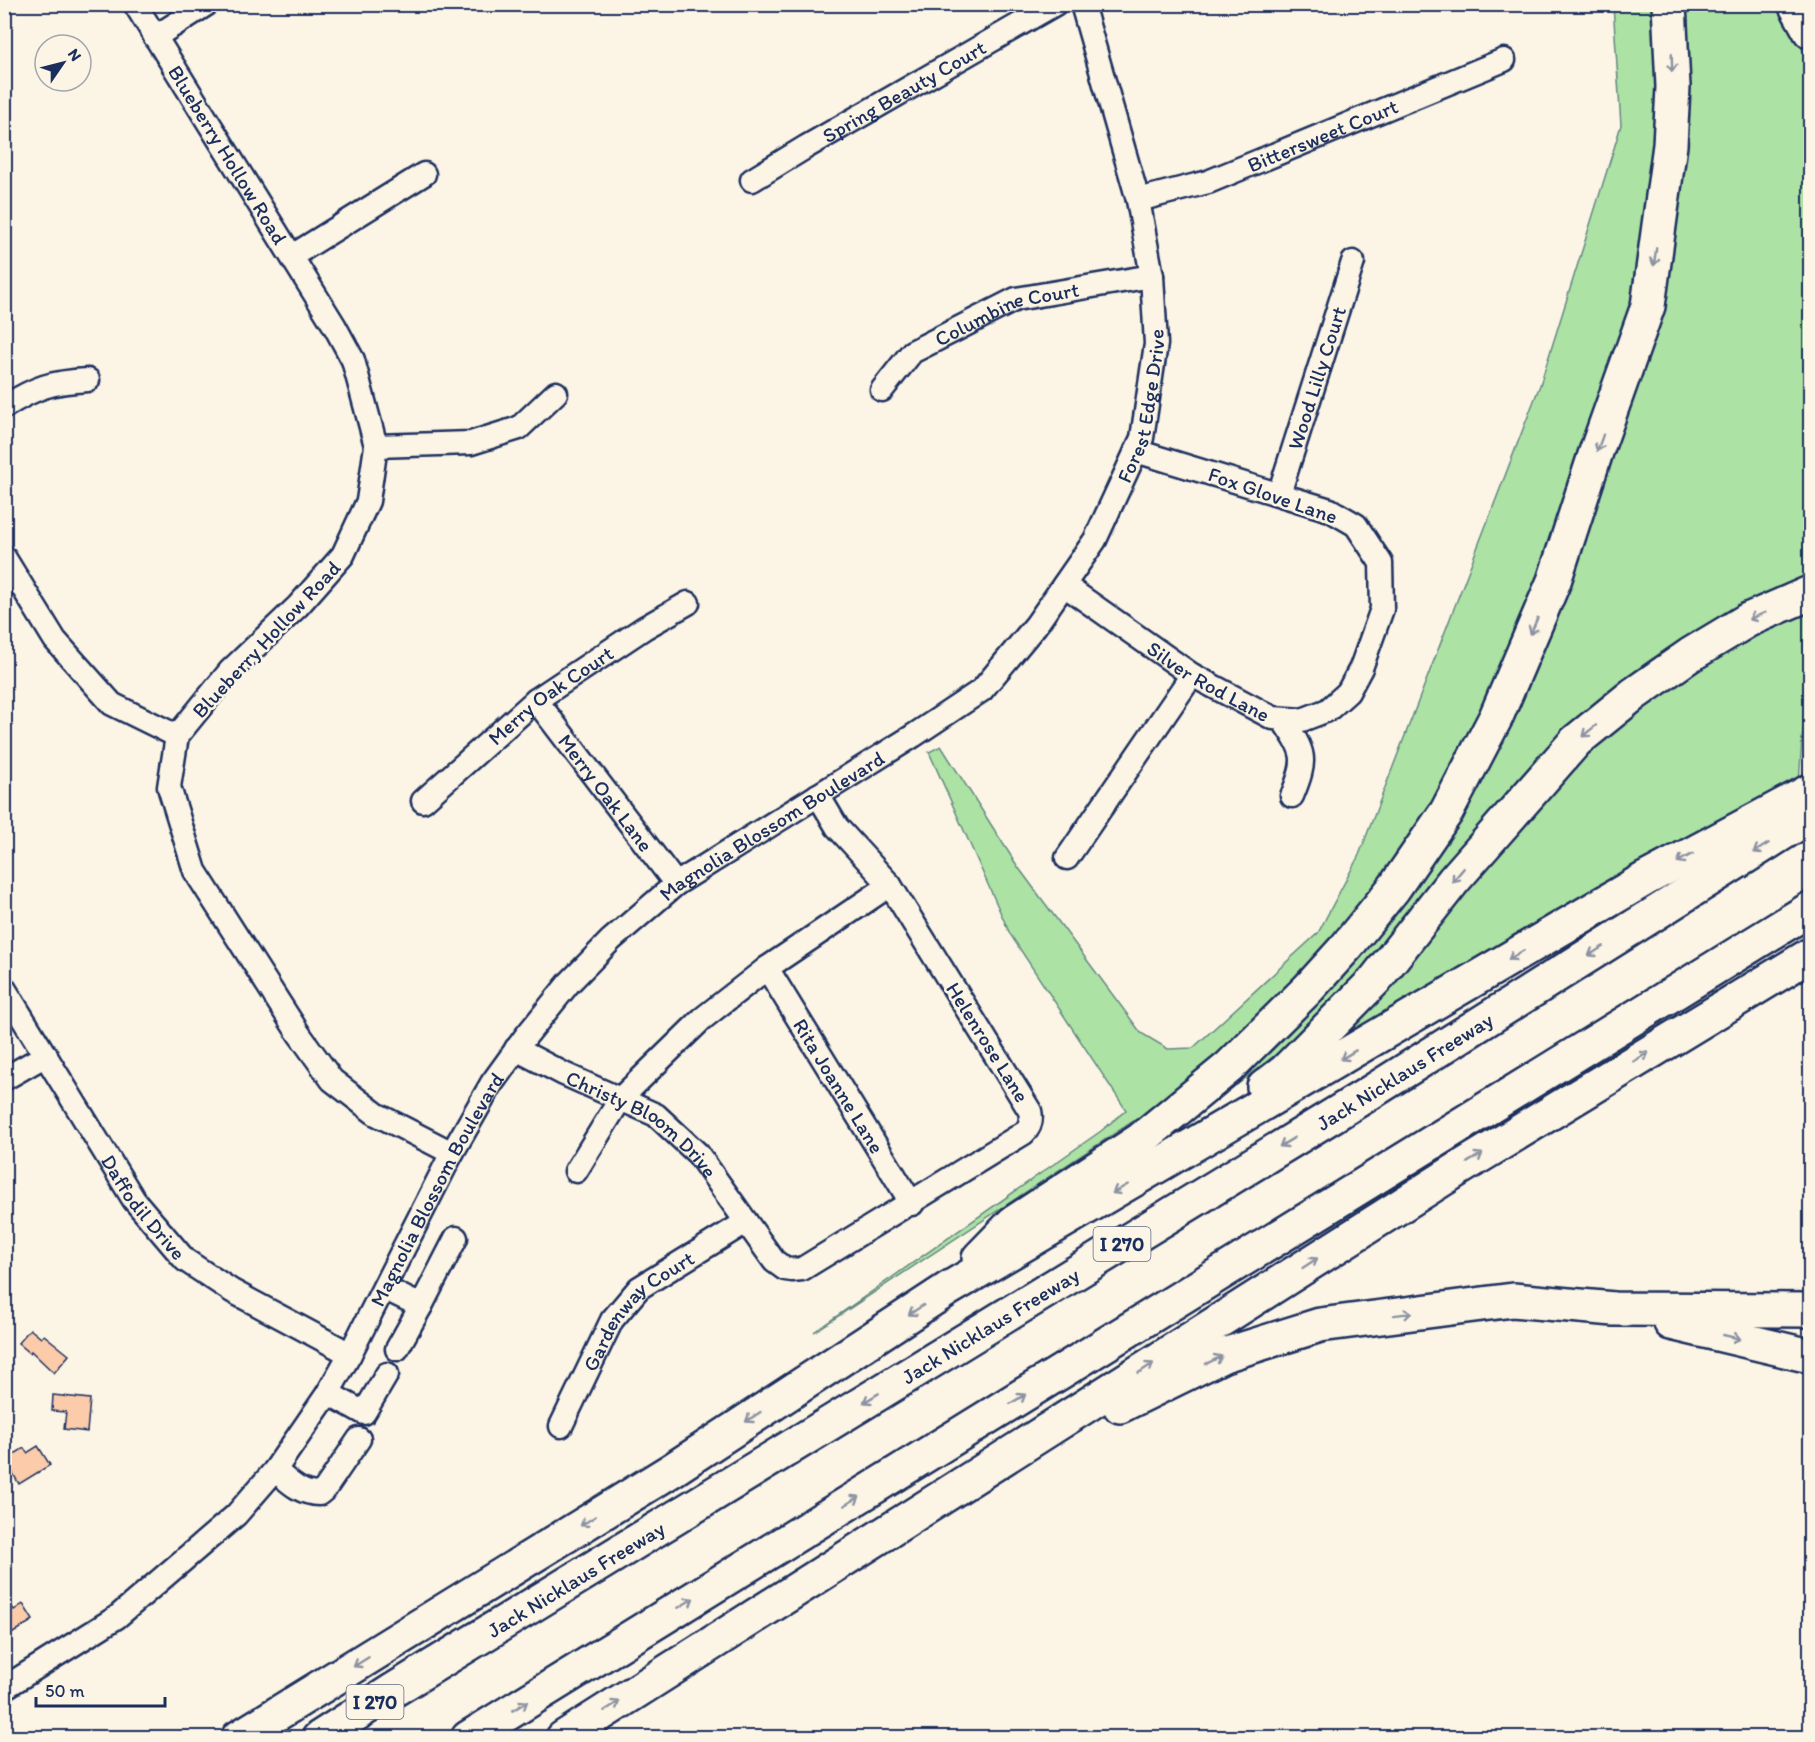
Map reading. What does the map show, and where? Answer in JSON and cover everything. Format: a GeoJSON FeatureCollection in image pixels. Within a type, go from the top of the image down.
{"type":"FeatureCollection","features":[{"type":"Feature","properties":{"kind":"highway"},"geometry":{"type":"LineString","coordinates":[[948,1289],[1013,1223],[1140,1140],[1230,1067],[1308,989],[1347,946],[1394,888],[1447,811],[1496,717],[1554,581],[1596,452],[1648,306],[1670,145],[1673,87],[1669,4]]}},
{"type":"Feature","properties":{"kind":"highway"},"geometry":{"type":"LineString","coordinates":[[1795,4],[1810,31]]}},
{"type":"Feature","properties":{"kind":"highway"},"geometry":{"type":"LineString","coordinates":[[1171,1160],[1285,1071],[1375,980],[1454,880],[1576,741],[1634,694],[1690,655],[1748,620],[1810,593]]}},
{"type":"Feature","properties":{"kind":"highway"},"geometry":{"type":"LineString","coordinates":[[238,1737],[672,1470],[948,1289],[1171,1160],[1645,879],[1810,791]]}},
{"type":"Feature","properties":{"kind":"highway","name":"Jack Nicklaus Freeway"},"geometry":{"type":"LineString","coordinates":[[319,1737],[1368,1094],[1810,816]]}},
{"type":"Feature","properties":{"kind":"highway"},"geometry":{"type":"LineString","coordinates":[[468,1737],[1810,909]]}},
{"type":"Feature","properties":{"kind":"highway"},"geometry":{"type":"LineString","coordinates":[[563,1737],[1460,1167],[1810,955]]}},
{"type":"Feature","properties":{"kind":"highway"},"geometry":{"type":"LineString","coordinates":[[760,1613],[1127,1402],[1224,1354],[1320,1325],[1513,1300],[1614,1310],[1810,1310]]}},
{"type":"Feature","properties":{"kind":"highway"},"geometry":{"type":"LineString","coordinates":[[1614,1310],[1810,1356]]}},
{"type":"Feature","properties":{"kind":"street","name":"Blueberry Hollow Road"},"geometry":{"type":"LineString","coordinates":[[135,4],[292,256],[353,360],[376,446],[368,501],[343,555],[298,606],[230,671],[177,736],[169,788],[195,871],[299,1034],[332,1080],[376,1114],[452,1153]]}},
{"type":"Feature","properties":{"kind":"street"},"geometry":{"type":"LineString","coordinates":[[155,37],[207,4]]}},
{"type":"Feature","properties":{"kind":"street","name":"Spring Beauty Court"},"geometry":{"type":"LineString","coordinates":[[752,180],[1055,4]]}},
{"type":"Feature","properties":{"kind":"street","name":"Forest Edge Drive"},"geometry":{"type":"LineString","coordinates":[[913,736],[982,690],[1036,625],[1095,540],[1142,438],[1156,344],[1152,276],[1138,200],[1082,4]]}},
{"type":"Feature","properties":{"kind":"street","name":"Bittersweet Court"},"geometry":{"type":"LineString","coordinates":[[1138,200],[1208,182],[1504,60]]}},
{"type":"Feature","properties":{"kind":"street"},"geometry":{"type":"LineString","coordinates":[[292,256],[424,174]]}},
{"type":"Feature","properties":{"kind":"street","name":"Wood Lilly Court"},"geometry":{"type":"LineString","coordinates":[[1279,494],[1353,262]]}},
{"type":"Feature","properties":{"kind":"street","name":"Columbine Court"},"geometry":{"type":"LineString","coordinates":[[882,390],[912,352],[1016,299],[1152,276]]}},
{"type":"Feature","properties":{"kind":"street"},"geometry":{"type":"LineString","coordinates":[[4,407],[25,394],[55,382],[88,380]]}},
{"type":"Feature","properties":{"kind":"street"},"geometry":{"type":"LineString","coordinates":[[376,446],[471,443],[519,428],[556,393]]}},
{"type":"Feature","properties":{"kind":"street","name":"Fox Glove Lane"},"geometry":{"type":"LineString","coordinates":[[1136,451],[1330,510],[1356,525],[1381,563],[1382,609]]}},
{"type":"Feature","properties":{"kind":"street"},"geometry":{"type":"LineString","coordinates":[[4,557],[55,640],[112,704],[177,736]]}},
{"type":"Feature","properties":{"kind":"street","name":"Silver Rod Lane"},"geometry":{"type":"LineString","coordinates":[[1064,585],[1192,675],[1274,718],[1282,719],[1302,720],[1328,710],[1348,692],[1361,668],[1382,609]]}},
{"type":"Feature","properties":{"kind":"street","name":"Merry Oak Court"},"geometry":{"type":"LineString","coordinates":[[423,801],[536,700],[644,628],[688,603]]}},
{"type":"Feature","properties":{"kind":"street"},"geometry":{"type":"LineString","coordinates":[[1067,858],[1192,675]]}},
{"type":"Feature","properties":{"kind":"street","name":"Merry Oak Lane"},"geometry":{"type":"LineString","coordinates":[[536,700],[676,884]]}},
{"type":"Feature","properties":{"kind":"street"},"geometry":{"type":"LineString","coordinates":[[1282,719],[1300,746],[1302,757],[1299,778],[1292,796]]}},
{"type":"Feature","properties":{"kind":"street","name":"Magnolia Blossom Boulevard"},"geometry":{"type":"LineString","coordinates":[[4,1688],[117,1617],[236,1515],[275,1470],[328,1393],[350,1354],[452,1153],[492,1083],[516,1049],[576,976],[612,940],[676,884],[913,736]]}},
{"type":"Feature","properties":{"kind":"street","name":"Helenrose Lane"},"geometry":{"type":"LineString","coordinates":[[746,1222],[774,1261],[792,1270],[802,1269],[912,1204],[1024,1133],[1030,1127],[1032,1119],[1030,1111],[890,885],[837,827],[818,795]]}},
{"type":"Feature","properties":{"kind":"street"},"geometry":{"type":"LineString","coordinates":[[576,1171],[621,1098],[702,1019],[767,968],[890,885]]}},
{"type":"Feature","properties":{"kind":"street","name":"Rita Joanne Lane"},"geometry":{"type":"LineString","coordinates":[[767,968],[912,1204]]}},
{"type":"Feature","properties":{"kind":"street","name":"Daffodil Drive"},"geometry":{"type":"LineString","coordinates":[[4,988],[134,1200],[185,1260],[232,1291],[350,1354]]}},
{"type":"Feature","properties":{"kind":"street","name":"Christy Bloom Drive"},"geometry":{"type":"LineString","coordinates":[[516,1049],[564,1074],[656,1115],[698,1154],[746,1222]]}},
{"type":"Feature","properties":{"kind":"street"},"geometry":{"type":"LineString","coordinates":[[4,1079],[46,1055]]}},
{"type":"Feature","properties":{"kind":"street","name":"Gardenway Court"},"geometry":{"type":"LineString","coordinates":[[561,1426],[612,1320],[639,1288],[746,1222]]}},
{"type":"Feature","properties":{"kind":"street"},"geometry":{"type":"LineString","coordinates":[[397,1349],[456,1238]]}},
{"type":"Feature","properties":{"kind":"street"},"geometry":{"type":"LineString","coordinates":[[384,1288],[421,1306]]}},
{"type":"Feature","properties":{"kind":"street"},"geometry":{"type":"LineString","coordinates":[[328,1393],[364,1413],[387,1374]]}},
{"type":"Feature","properties":{"kind":"street"},"geometry":{"type":"LineString","coordinates":[[275,1470],[296,1488],[311,1494],[319,1494],[325,1489],[358,1439]]}},
{"type":"Feature","properties":{"kind":"green space"},"geometry":{"type":"Polygon","coordinates":[[[1613,5],[1656,5],[1661,150],[1631,327],[1498,698],[1410,844],[1300,982],[1182,1089],[814,1332],[1101,1131],[1126,1110],[1010,934],[929,752],[941,746],[1018,867],[1141,1033],[1168,1049],[1193,1048],[1318,933],[1359,855],[1540,385],[1621,125],[1613,5]]]}},
{"type":"Feature","properties":{"kind":"green space"},"geometry":{"type":"Polygon","coordinates":[[[1680,5],[1776,5],[1810,62],[1810,577],[1735,609],[1699,628],[1648,662],[1599,699],[1571,724],[1518,779],[1334,1003],[1299,1035],[1237,1085],[1232,1079],[1384,919],[1633,390],[1680,5]]]}},
{"type":"Feature","properties":{"kind":"green space"},"geometry":{"type":"Polygon","coordinates":[[[1810,611],[1810,676],[1799,783],[1350,1038],[1345,1032],[1553,785],[1584,753],[1661,689],[1754,634],[1810,611]]]}},
{"type":"Feature","properties":{"kind":"building"},"geometry":{"type":"Polygon","coordinates":[[[30,1329],[41,1338],[44,1335],[69,1355],[54,1373],[31,1351],[30,1353],[18,1343],[30,1329]]]}},
{"type":"Feature","properties":{"kind":"building"},"geometry":{"type":"Polygon","coordinates":[[[53,1395],[90,1399],[87,1432],[64,1429],[66,1412],[52,1411],[53,1395]]]}},
{"type":"Feature","properties":{"kind":"building"},"geometry":{"type":"Polygon","coordinates":[[[38,1446],[50,1465],[19,1484],[5,1460],[24,1448],[27,1453],[38,1446]]]}},
{"type":"Feature","properties":{"kind":"building"},"geometry":{"type":"Polygon","coordinates":[[[4,1595],[14,1610],[23,1604],[33,1620],[4,1639],[4,1595]]]}}]}
